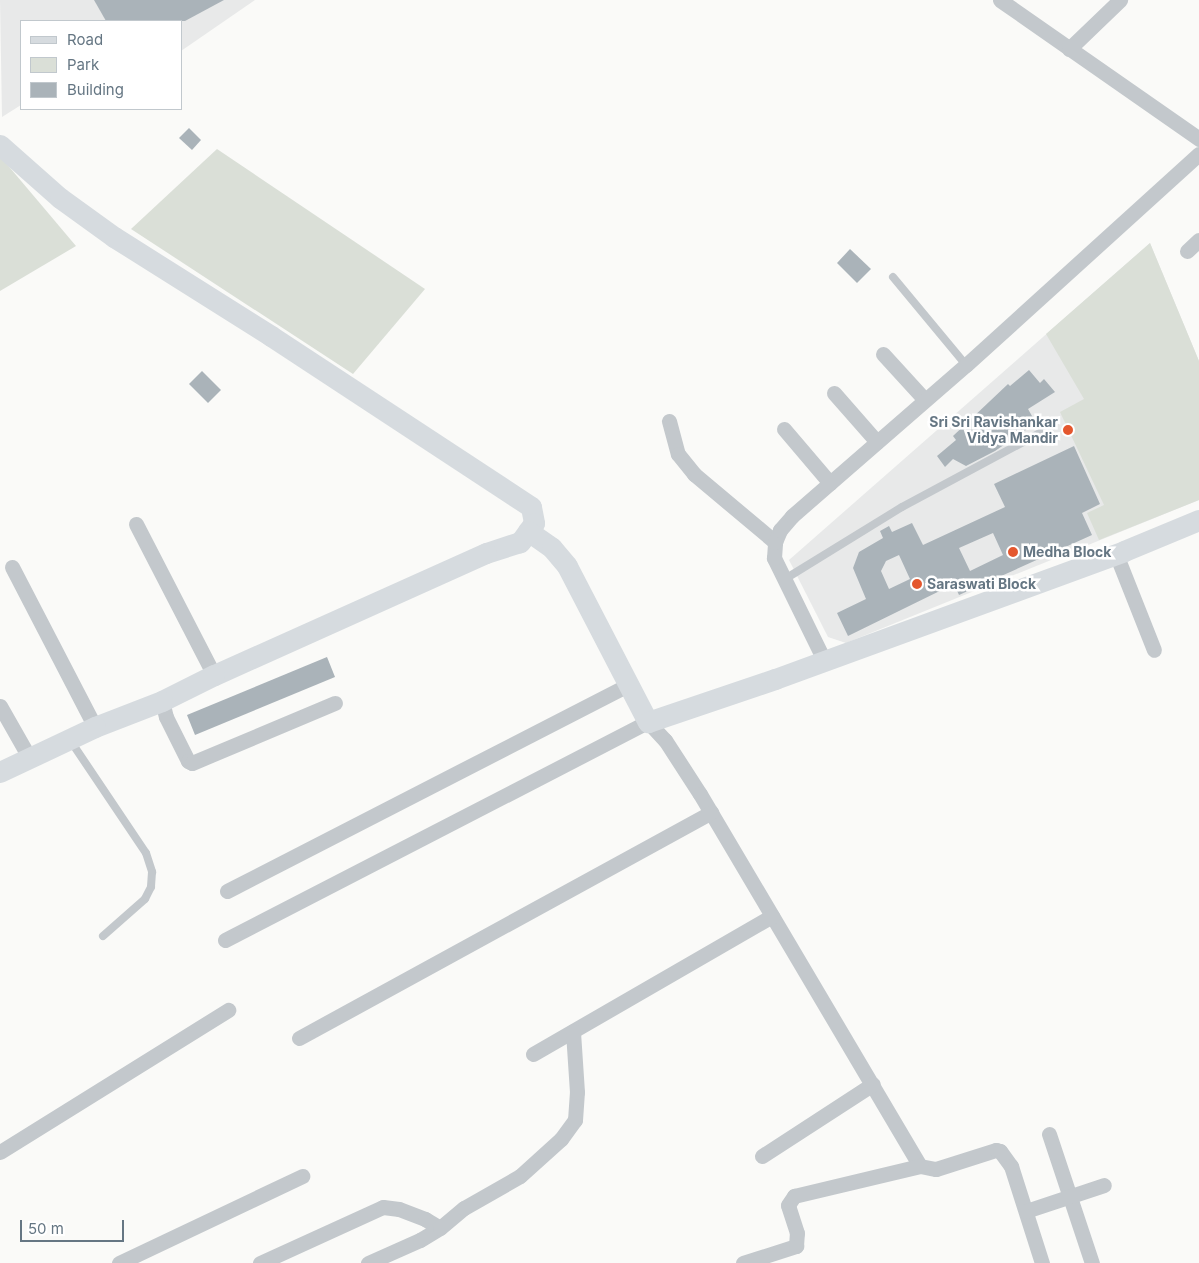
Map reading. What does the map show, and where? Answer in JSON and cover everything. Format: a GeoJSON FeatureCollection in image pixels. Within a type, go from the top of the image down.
{"type":"FeatureCollection","features":[{"type":"Feature","properties":{"kind":"street"},"geometry":{"type":"LineString","coordinates":[[1000,0],[1199,139]]}},
{"type":"Feature","properties":{"kind":"street"},"geometry":{"type":"LineString","coordinates":[[1069,48],[1120,0]]}},
{"type":"Feature","properties":{"kind":"street"},"geometry":{"type":"LineString","coordinates":[[0,145],[53,193],[114,237],[338,380],[531,507],[534,522],[520,542],[486,553],[214,675],[162,701],[95,727],[70,740],[28,757],[0,772]]}},
{"type":"Feature","properties":{"kind":"street"},"geometry":{"type":"LineString","coordinates":[[824,660],[774,558],[780,530],[792,516],[966,365],[1199,154]]}},
{"type":"Feature","properties":{"kind":"street"},"geometry":{"type":"LineString","coordinates":[[1187,251],[1199,240]]}},
{"type":"Feature","properties":{"kind":"street"},"geometry":{"type":"LineString","coordinates":[[883,354],[925,400]]}},
{"type":"Feature","properties":{"kind":"street"},"geometry":{"type":"LineString","coordinates":[[834,393],[877,442]]}},
{"type":"Feature","properties":{"kind":"street"},"geometry":{"type":"LineString","coordinates":[[669,421],[678,454],[694,474],[776,542]]}},
{"type":"Feature","properties":{"kind":"street"},"geometry":{"type":"LineString","coordinates":[[784,429],[830,483]]}},
{"type":"Feature","properties":{"kind":"street"},"geometry":{"type":"LineString","coordinates":[[225,940],[648,722],[1116,554],[1199,520]]}},
{"type":"Feature","properties":{"kind":"street"},"geometry":{"type":"LineString","coordinates":[[136,524],[214,675]]}},
{"type":"Feature","properties":{"kind":"street"},"geometry":{"type":"LineString","coordinates":[[528,531],[552,548],[567,566],[648,722],[665,740],[711,812],[920,1166]]}},
{"type":"Feature","properties":{"kind":"street"},"geometry":{"type":"LineString","coordinates":[[1116,554],[1154,650]]}},
{"type":"Feature","properties":{"kind":"street"},"geometry":{"type":"LineString","coordinates":[[12,567],[95,727]]}},
{"type":"Feature","properties":{"kind":"street"},"geometry":{"type":"LineString","coordinates":[[227,891],[628,685]]}},
{"type":"Feature","properties":{"kind":"street"},"geometry":{"type":"LineString","coordinates":[[162,701],[166,717],[188,761],[192,763],[335,703]]}},
{"type":"Feature","properties":{"kind":"street"},"geometry":{"type":"LineString","coordinates":[[0,706],[28,757]]}},
{"type":"Feature","properties":{"kind":"street"},"geometry":{"type":"LineString","coordinates":[[299,1038],[711,812]]}},
{"type":"Feature","properties":{"kind":"street"},"geometry":{"type":"LineString","coordinates":[[533,1054],[772,916]]}},
{"type":"Feature","properties":{"kind":"street"},"geometry":{"type":"LineString","coordinates":[[0,1152],[228,1010]]}},
{"type":"Feature","properties":{"kind":"street"},"geometry":{"type":"LineString","coordinates":[[368,1263],[420,1240],[440,1228],[464,1208],[520,1176],[561,1139],[575,1120],[577,1092],[573,1031]]}},
{"type":"Feature","properties":{"kind":"street"},"geometry":{"type":"LineString","coordinates":[[762,1156],[873,1084]]}},
{"type":"Feature","properties":{"kind":"street"},"geometry":{"type":"LineString","coordinates":[[1049,1134],[1092,1263]]}},
{"type":"Feature","properties":{"kind":"street"},"geometry":{"type":"LineString","coordinates":[[742,1263],[796,1246],[797,1233],[788,1205],[794,1196],[920,1166],[936,1169],[996,1150],[1000,1151],[1011,1166],[1042,1263]]}},
{"type":"Feature","properties":{"kind":"street"},"geometry":{"type":"LineString","coordinates":[[119,1263],[302,1176]]}},
{"type":"Feature","properties":{"kind":"street"},"geometry":{"type":"LineString","coordinates":[[1026,1212],[1104,1185]]}},
{"type":"Feature","properties":{"kind":"street"},"geometry":{"type":"LineString","coordinates":[[260,1263],[383,1207],[399,1209],[425,1219],[440,1228]]}},
{"type":"Feature","properties":{"kind":"lane"},"geometry":{"type":"LineString","coordinates":[[893,277],[966,365]]}},
{"type":"Feature","properties":{"kind":"lane"},"geometry":{"type":"LineString","coordinates":[[785,579],[902,507],[1051,426]]}},
{"type":"Feature","properties":{"kind":"lane"},"geometry":{"type":"LineString","coordinates":[[70,740],[146,853],[152,872],[151,887],[145,899],[103,936]]}},
{"type":"Feature","properties":{"kind":"shaded area"},"geometry":{"type":"Polygon","coordinates":[[[0,0],[255,0],[182,50],[182,20],[20,20],[20,106],[2,117],[0,0]]]}},
{"type":"Feature","properties":{"kind":"shaded area","name":"Sri Sri Ravishankar Vidya Mandir"},"geometry":{"type":"Polygon","coordinates":[[[1150,243],[1199,361],[1199,500],[846,643],[828,637],[789,560],[1150,243]]]}},
{"type":"Feature","properties":{"kind":"green space"},"geometry":{"type":"Polygon","coordinates":[[[217,149],[425,289],[353,374],[131,229],[217,149]]]}},
{"type":"Feature","properties":{"kind":"green space"},"geometry":{"type":"Polygon","coordinates":[[[0,156],[76,246],[0,291],[0,156]]]}},
{"type":"Feature","properties":{"kind":"green space"},"geometry":{"type":"Polygon","coordinates":[[[1150,243],[1199,361],[1199,500],[1099,540],[1087,513],[1104,505],[1060,412],[1084,399],[1046,334],[1150,243]]]}},
{"type":"Feature","properties":{"kind":"building"},"geometry":{"type":"Polygon","coordinates":[[[94,0],[224,0],[185,21],[105,20],[94,0]]]}},
{"type":"Feature","properties":{"kind":"building"},"geometry":{"type":"Polygon","coordinates":[[[189,128],[201,140],[192,150],[179,138],[189,128]]]}},
{"type":"Feature","properties":{"kind":"building"},"geometry":{"type":"Polygon","coordinates":[[[850,249],[871,269],[857,283],[837,263],[850,249]]]}},
{"type":"Feature","properties":{"kind":"building"},"geometry":{"type":"Polygon","coordinates":[[[1029,370],[1040,383],[1044,379],[1055,392],[1028,409],[1036,423],[995,451],[966,466],[953,459],[945,467],[937,456],[956,440],[953,436],[1008,384],[1010,386],[1029,370]]]}},
{"type":"Feature","properties":{"kind":"building"},"geometry":{"type":"Polygon","coordinates":[[[202,371],[221,390],[208,403],[189,384],[202,371]]]}},
{"type":"Feature","properties":{"kind":"building"},"geometry":{"type":"Polygon","coordinates":[[[1074,446],[1100,504],[1082,513],[1092,535],[959,595],[954,584],[848,636],[837,613],[866,599],[853,568],[859,552],[883,538],[880,531],[889,526],[892,532],[912,523],[923,545],[1005,507],[994,484],[1074,446]],[[993,533],[959,548],[970,571],[1003,555],[993,533]],[[899,555],[886,561],[881,571],[889,589],[910,579],[899,555]]]}},
{"type":"Feature","properties":{"kind":"building"},"geometry":{"type":"Polygon","coordinates":[[[327,657],[335,677],[195,735],[187,715],[327,657]]]}},
{"type":"Feature","properties":{"kind":"place","name":"Sri Sri Ravishankar Vidya Mandir"},"geometry":{"type":"Point","coordinates":[1068,430]}},
{"type":"Feature","properties":{"kind":"place","name":"Medha Block"},"geometry":{"type":"Point","coordinates":[1013,552]}},
{"type":"Feature","properties":{"kind":"place","name":"Saraswati Block"},"geometry":{"type":"Point","coordinates":[917,584]}}]}
